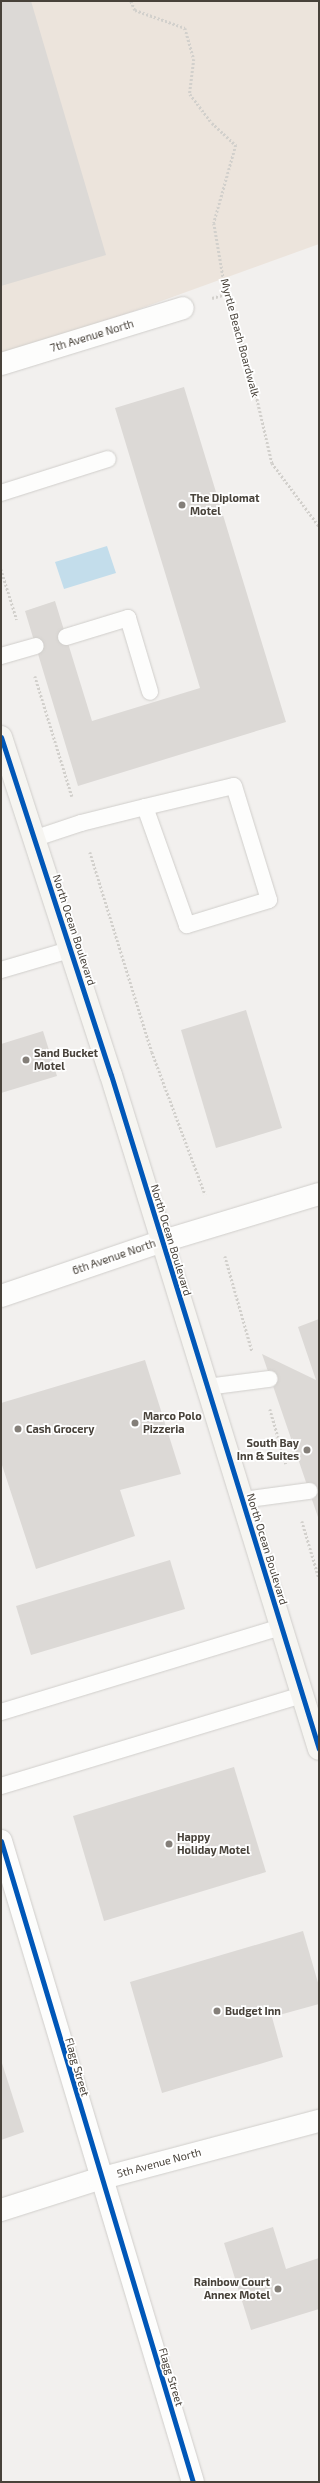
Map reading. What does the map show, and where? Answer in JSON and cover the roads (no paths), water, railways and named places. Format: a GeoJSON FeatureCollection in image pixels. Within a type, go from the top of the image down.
{"type":"FeatureCollection","features":[{"type":"Feature","properties":{"kind":"main road","name":"North Ocean Boulevard"},"geometry":{"type":"LineString","coordinates":[[1,737],[111,1076],[160,1242],[207,1387],[319,1749]]}},
{"type":"Feature","properties":{"kind":"street","name":"7th Avenue North"},"geometry":{"type":"LineString","coordinates":[[1,364],[183,308]]}},
{"type":"Feature","properties":{"kind":"street","name":"6th Avenue North"},"geometry":{"type":"LineString","coordinates":[[1,1296],[160,1242],[319,1194]]}},
{"type":"Feature","properties":{"kind":"street","name":"Flagg Street"},"geometry":{"type":"LineString","coordinates":[[1,1841],[99,2179],[193,2482]]}},
{"type":"Feature","properties":{"kind":"street","name":"5th Avenue North"},"geometry":{"type":"LineString","coordinates":[[1,2210],[99,2179],[319,2121]]}},
{"type":"Feature","properties":{"kind":"lane"},"geometry":{"type":"LineString","coordinates":[[1,493],[108,459]]}},
{"type":"Feature","properties":{"kind":"lane"},"geometry":{"type":"LineString","coordinates":[[66,637],[128,618],[150,692]]}},
{"type":"Feature","properties":{"kind":"lane"},"geometry":{"type":"LineString","coordinates":[[1,656],[31,648]]}},
{"type":"Feature","properties":{"kind":"lane"},"geometry":{"type":"LineString","coordinates":[[33,839],[81,823],[145,807],[234,786],[269,900],[187,925],[145,807]]}},
{"type":"Feature","properties":{"kind":"lane"},"geometry":{"type":"LineString","coordinates":[[1,970],[69,950]]}},
{"type":"Feature","properties":{"kind":"lane"},"geometry":{"type":"LineString","coordinates":[[207,1387],[265,1379]]}},
{"type":"Feature","properties":{"kind":"lane"},"geometry":{"type":"LineString","coordinates":[[242,1500],[301,1492]]}},
{"type":"Feature","properties":{"kind":"lane"},"geometry":{"type":"LineString","coordinates":[[1,1712],[281,1627]]}},
{"type":"Feature","properties":{"kind":"lane"},"geometry":{"type":"LineString","coordinates":[[1,1786],[303,1695]]}},
{"type":"Feature","properties":{"kind":"water"},"geometry":{"type":"Polygon","coordinates":[[[107,546],[116,573],[64,589],[55,562],[107,546]]]}},
{"type":"Feature","properties":{"kind":"place","name":"The Diplomat Motel"},"geometry":{"type":"Point","coordinates":[182,505]}},
{"type":"Feature","properties":{"kind":"place","name":"Sand Bucket Motel"},"geometry":{"type":"Point","coordinates":[26,1060]}},
{"type":"Feature","properties":{"kind":"place","name":"Marco Polo Pizzeria"},"geometry":{"type":"Point","coordinates":[135,1423]}},
{"type":"Feature","properties":{"kind":"place","name":"Cash Grocery"},"geometry":{"type":"Point","coordinates":[18,1429]}},
{"type":"Feature","properties":{"kind":"place","name":"South Bay Inn & Suites"},"geometry":{"type":"Point","coordinates":[307,1450]}},
{"type":"Feature","properties":{"kind":"place","name":"Happy Holiday Motel"},"geometry":{"type":"Point","coordinates":[169,1844]}},
{"type":"Feature","properties":{"kind":"place","name":"Budget Inn"},"geometry":{"type":"Point","coordinates":[217,2011]}},
{"type":"Feature","properties":{"kind":"place","name":"Rainbow Court Annex Motel"},"geometry":{"type":"Point","coordinates":[278,2289]}}]}
